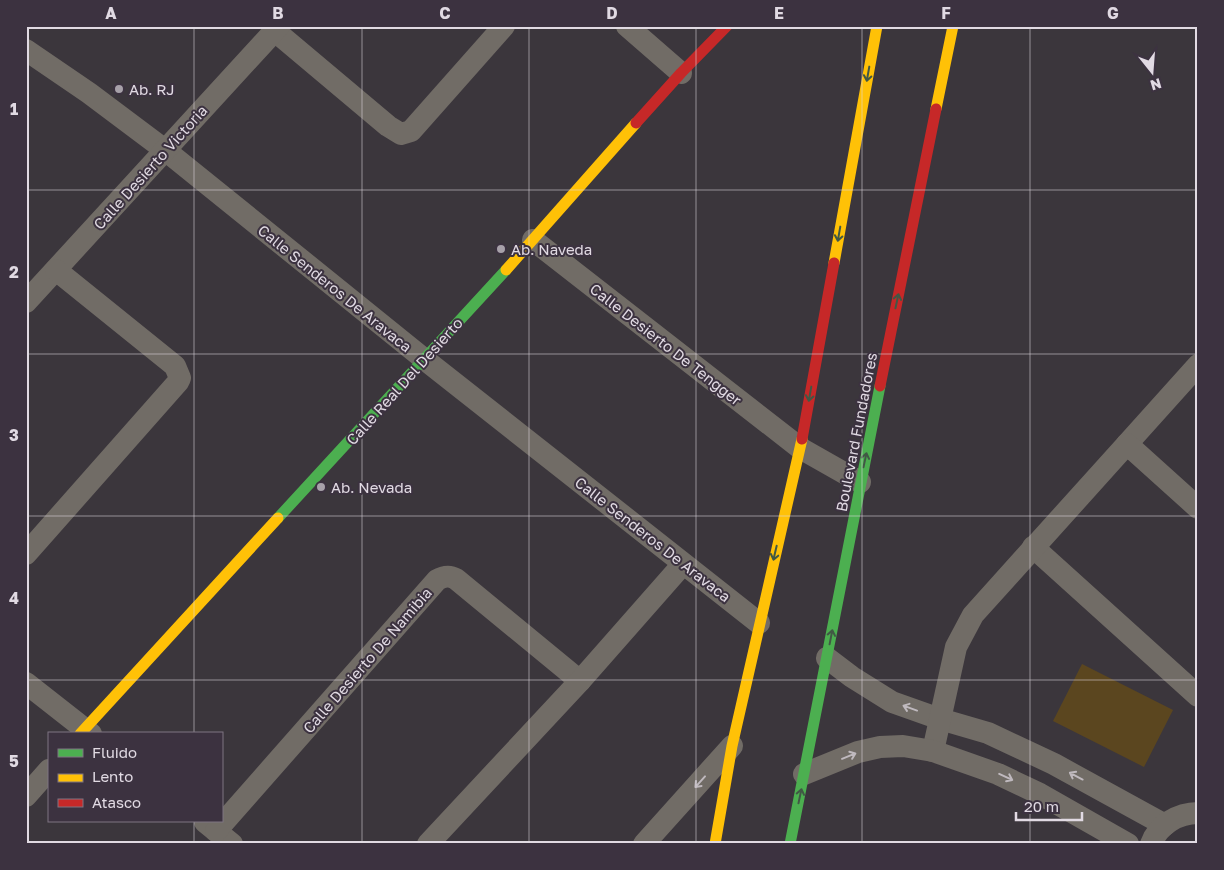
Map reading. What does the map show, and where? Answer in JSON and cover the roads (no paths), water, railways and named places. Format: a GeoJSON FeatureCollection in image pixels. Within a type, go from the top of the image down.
{"type":"FeatureCollection","features":[{"type":"Feature","properties":{"kind":"street","name":"Calle Desierto Victoria"},"geometry":{"type":"LineString","coordinates":[[26,302],[277,29],[388,126],[401,134],[411,131],[504,26]]}},
{"type":"Feature","properties":{"kind":"street"},"geometry":{"type":"LineString","coordinates":[[627,26],[681,73]]}},
{"type":"Feature","properties":{"kind":"street","name":"Calle Real Del Desierto"},"geometry":{"type":"LineString","coordinates":[[85,732],[533,240],[681,73],[727,26]]}},
{"type":"Feature","properties":{"kind":"street"},"geometry":{"type":"LineString","coordinates":[[715,844],[732,746],[800,448],[877,26]]}},
{"type":"Feature","properties":{"kind":"street","name":"Boulevard Fundadores"},"geometry":{"type":"LineString","coordinates":[[790,844],[860,482],[953,26]]}},
{"type":"Feature","properties":{"kind":"street","name":"Calle Senderos De Aravaca"},"geometry":{"type":"LineString","coordinates":[[26,50],[89,93],[165,150],[424,359],[759,623]]}},
{"type":"Feature","properties":{"kind":"street","name":"Calle Desierto De Tengger"},"geometry":{"type":"LineString","coordinates":[[533,240],[800,448],[860,482]]}},
{"type":"Feature","properties":{"kind":"street"},"geometry":{"type":"LineString","coordinates":[[26,554],[180,378],[175,366],[56,270]]}},
{"type":"Feature","properties":{"kind":"street"},"geometry":{"type":"LineString","coordinates":[[933,751],[956,647],[973,615],[1198,365]]}},
{"type":"Feature","properties":{"kind":"street"},"geometry":{"type":"LineString","coordinates":[[1127,444],[1198,508]]}},
{"type":"Feature","properties":{"kind":"street"},"geometry":{"type":"LineString","coordinates":[[1033,547],[1198,696]]}},
{"type":"Feature","properties":{"kind":"street"},"geometry":{"type":"LineString","coordinates":[[428,844],[580,681],[683,564]]}},
{"type":"Feature","properties":{"kind":"street","name":"Calle Desierto De Namibia"},"geometry":{"type":"LineString","coordinates":[[217,832],[431,587],[443,576],[450,576],[456,579],[580,681]]}},
{"type":"Feature","properties":{"kind":"street"},"geometry":{"type":"LineString","coordinates":[[827,658],[852,677],[892,702],[996,737],[1054,764],[1165,824]]}},
{"type":"Feature","properties":{"kind":"street"},"geometry":{"type":"LineString","coordinates":[[26,683],[85,732]]}},
{"type":"Feature","properties":{"kind":"street"},"geometry":{"type":"LineString","coordinates":[[644,844],[732,746]]}},
{"type":"Feature","properties":{"kind":"street"},"geometry":{"type":"LineString","coordinates":[[804,774],[858,752],[880,747],[904,746],[933,751],[998,774],[1040,794],[1128,844]]}},
{"type":"Feature","properties":{"kind":"street"},"geometry":{"type":"LineString","coordinates":[[26,796],[48,771]]}},
{"type":"Feature","properties":{"kind":"street"},"geometry":{"type":"LineString","coordinates":[[1150,844],[1165,824],[1178,816],[1198,814]]}},
{"type":"Feature","properties":{"kind":"place","name":"Ab. RJ"},"geometry":{"type":"Point","coordinates":[119,89]}},
{"type":"Feature","properties":{"kind":"place","name":"Ab. Naveda"},"geometry":{"type":"Point","coordinates":[501,249]}},
{"type":"Feature","properties":{"kind":"place","name":"Ab. Nevada"},"geometry":{"type":"Point","coordinates":[321,487]}}]}
